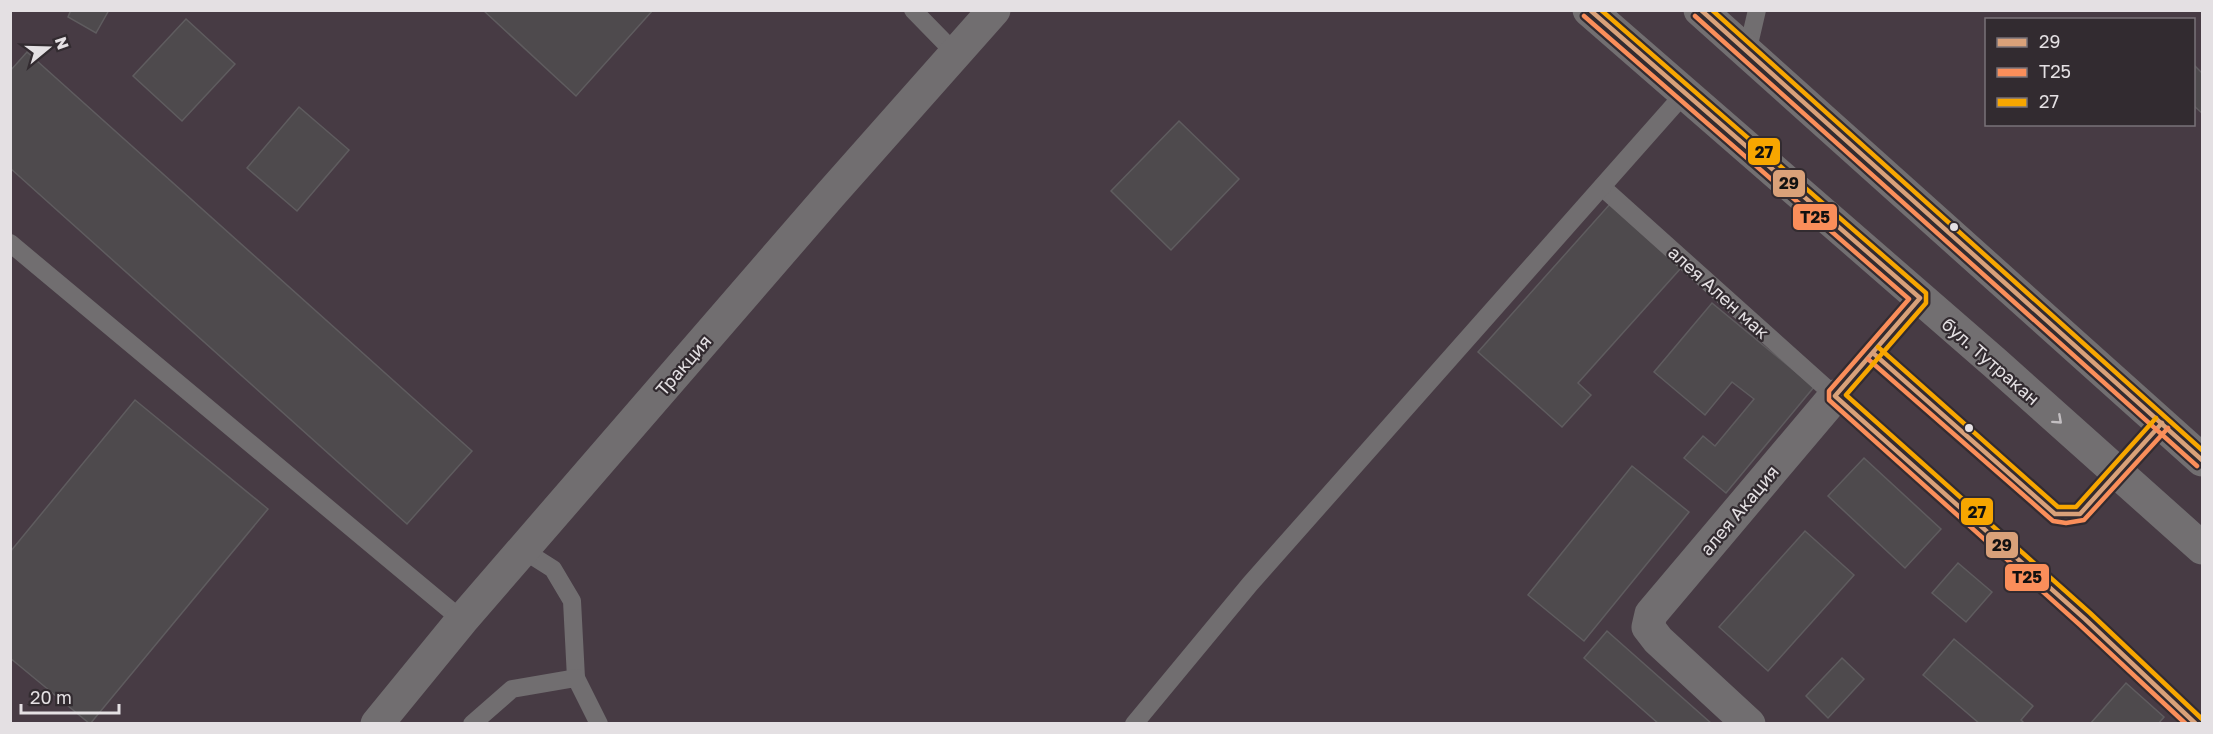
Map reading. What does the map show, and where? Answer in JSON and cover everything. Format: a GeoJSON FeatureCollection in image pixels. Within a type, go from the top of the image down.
{"type":"FeatureCollection","features":[{"type":"Feature","properties":{"kind":"main road","name":"бул. Тутракан"},"geometry":{"type":"LineString","coordinates":[[1588,10],[1920,298],[2202,548]]}},
{"type":"Feature","properties":{"kind":"main road"},"geometry":{"type":"LineString","coordinates":[[1700,10],[2202,460]]}},
{"type":"Feature","properties":{"kind":"street","name":"Тракция"},"geometry":{"type":"LineString","coordinates":[[377,723],[462,621],[830,195],[994,10]]}},
{"type":"Feature","properties":{"kind":"street","name":"алея Акация"},"geometry":{"type":"LineString","coordinates":[[1749,723],[1658,640],[1648,627],[1651,614],[1835,396]]}},
{"type":"Feature","properties":{"kind":"lane"},"geometry":{"type":"LineString","coordinates":[[913,10],[956,54]]}},
{"type":"Feature","properties":{"kind":"lane"},"geometry":{"type":"LineString","coordinates":[[1747,53],[1757,10]]}},
{"type":"Feature","properties":{"kind":"lane"},"geometry":{"type":"LineString","coordinates":[[1134,723],[1250,584],[1684,94]]}},
{"type":"Feature","properties":{"kind":"lane","name":"алея Ален мак"},"geometry":{"type":"LineString","coordinates":[[1602,187],[2085,619],[2197,723]]}},
{"type":"Feature","properties":{"kind":"lane"},"geometry":{"type":"LineString","coordinates":[[10,243],[462,621]]}},
{"type":"Feature","properties":{"kind":"lane"},"geometry":{"type":"LineString","coordinates":[[1835,396],[1920,298]]}},
{"type":"Feature","properties":{"kind":"lane"},"geometry":{"type":"LineString","coordinates":[[1873,353],[2055,514],[2066,516],[2080,514],[2162,423]]}},
{"type":"Feature","properties":{"kind":"lane"},"geometry":{"type":"LineString","coordinates":[[523,550],[553,569],[572,601],[576,678],[599,723]]}},
{"type":"Feature","properties":{"kind":"lane"},"geometry":{"type":"LineString","coordinates":[[472,723],[512,689],[576,678]]}},
{"type":"Feature","properties":{"kind":"shaded area"},"geometry":{"type":"Polygon","coordinates":[[[10,11],[2202,11],[2202,723],[11,723],[10,11]]]}},
{"type":"Feature","properties":{"kind":"building"},"geometry":{"type":"Polygon","coordinates":[[[71,10],[109,10],[96,33],[68,17],[71,10]]]}},
{"type":"Feature","properties":{"kind":"building"},"geometry":{"type":"Polygon","coordinates":[[[483,10],[653,10],[576,96],[483,10]]]}},
{"type":"Feature","properties":{"kind":"building"},"geometry":{"type":"Polygon","coordinates":[[[186,19],[235,64],[182,121],[133,76],[186,19]]]}},
{"type":"Feature","properties":{"kind":"building"},"geometry":{"type":"Polygon","coordinates":[[[27,52],[472,451],[407,524],[10,168],[10,71],[27,52]]]}},
{"type":"Feature","properties":{"kind":"building"},"geometry":{"type":"Polygon","coordinates":[[[2195,66],[2202,73],[2202,113],[2195,107],[2195,66]]]}},
{"type":"Feature","properties":{"kind":"building"},"geometry":{"type":"Polygon","coordinates":[[[299,107],[349,150],[297,211],[247,168],[299,107]]]}},
{"type":"Feature","properties":{"kind":"building"},"geometry":{"type":"Polygon","coordinates":[[[1179,121],[1239,179],[1171,250],[1111,191],[1179,121]]]}},
{"type":"Feature","properties":{"kind":"building"},"geometry":{"type":"Polygon","coordinates":[[[1610,204],[1681,268],[1578,383],[1591,395],[1562,427],[1478,352],[1610,204]]]}},
{"type":"Feature","properties":{"kind":"building"},"geometry":{"type":"Polygon","coordinates":[[[1712,303],[1814,387],[1726,493],[1684,458],[1703,436],[1715,446],[1754,399],[1732,382],[1705,415],[1654,372],[1712,303]]]}},
{"type":"Feature","properties":{"kind":"building"},"geometry":{"type":"Polygon","coordinates":[[[135,400],[268,509],[90,724],[10,658],[10,552],[135,400]]]}},
{"type":"Feature","properties":{"kind":"building"},"geometry":{"type":"Polygon","coordinates":[[[1864,458],[1941,529],[1905,568],[1828,496],[1864,458]]]}},
{"type":"Feature","properties":{"kind":"building"},"geometry":{"type":"Polygon","coordinates":[[[1632,466],[1689,512],[1584,641],[1528,595],[1632,466]]]}},
{"type":"Feature","properties":{"kind":"building"},"geometry":{"type":"Polygon","coordinates":[[[1805,531],[1854,575],[1768,671],[1719,627],[1805,531]]]}},
{"type":"Feature","properties":{"kind":"building"},"geometry":{"type":"Polygon","coordinates":[[[1958,563],[1992,592],[1966,622],[1932,593],[1958,563]]]}},
{"type":"Feature","properties":{"kind":"building"},"geometry":{"type":"Polygon","coordinates":[[[1607,631],[1712,724],[1659,724],[1584,658],[1607,631]]]}},
{"type":"Feature","properties":{"kind":"building"},"geometry":{"type":"Polygon","coordinates":[[[1954,639],[2033,706],[2021,720],[2025,724],[1980,724],[1923,675],[1954,639]]]}},
{"type":"Feature","properties":{"kind":"building"},"geometry":{"type":"Polygon","coordinates":[[[1842,658],[1864,679],[1828,718],[1806,696],[1842,658]]]}},
{"type":"Feature","properties":{"kind":"building"},"geometry":{"type":"Polygon","coordinates":[[[2126,683],[2164,717],[2158,724],[2090,724],[2126,683]]]}},
{"type":"Feature","properties":{"kind":"transit line","name":"29"},"geometry":{"type":"LineString","coordinates":[[1590,10],[1920,298],[1835,396],[2085,619],[2196,724]]}},
{"type":"Feature","properties":{"kind":"transit line","name":"27"},"geometry":{"type":"LineString","coordinates":[[1601,10],[1926,293],[1926,303],[1846,395],[2090,613],[2202,719]]}},
{"type":"Feature","properties":{"kind":"transit line","name":"29"},"geometry":{"type":"LineString","coordinates":[[1701,10],[2202,460]]}},
{"type":"Feature","properties":{"kind":"transit line","name":"27"},"geometry":{"type":"LineString","coordinates":[[1712,10],[2202,450]]}},
{"type":"Feature","properties":{"kind":"transit line","name":"Т25"},"geometry":{"type":"LineString","coordinates":[[1584,16],[1909,299],[1829,391],[1829,400],[2080,625],[2186,724]]}},
{"type":"Feature","properties":{"kind":"transit line","name":"Т25"},"geometry":{"type":"LineString","coordinates":[[1695,16],[2197,466]]}},
{"type":"Feature","properties":{"kind":"transit line","name":"27"},"geometry":{"type":"LineString","coordinates":[[1878,347],[2058,507],[2076,507],[2156,418]]}},
{"type":"Feature","properties":{"kind":"transit line","name":"29"},"geometry":{"type":"LineString","coordinates":[[1873,353],[2055,514],[2080,514],[2162,423]]}},
{"type":"Feature","properties":{"kind":"transit line","name":"Т25"},"geometry":{"type":"LineString","coordinates":[[1868,359],[2053,521],[2066,523],[2084,520],[2168,428]]}}]}
